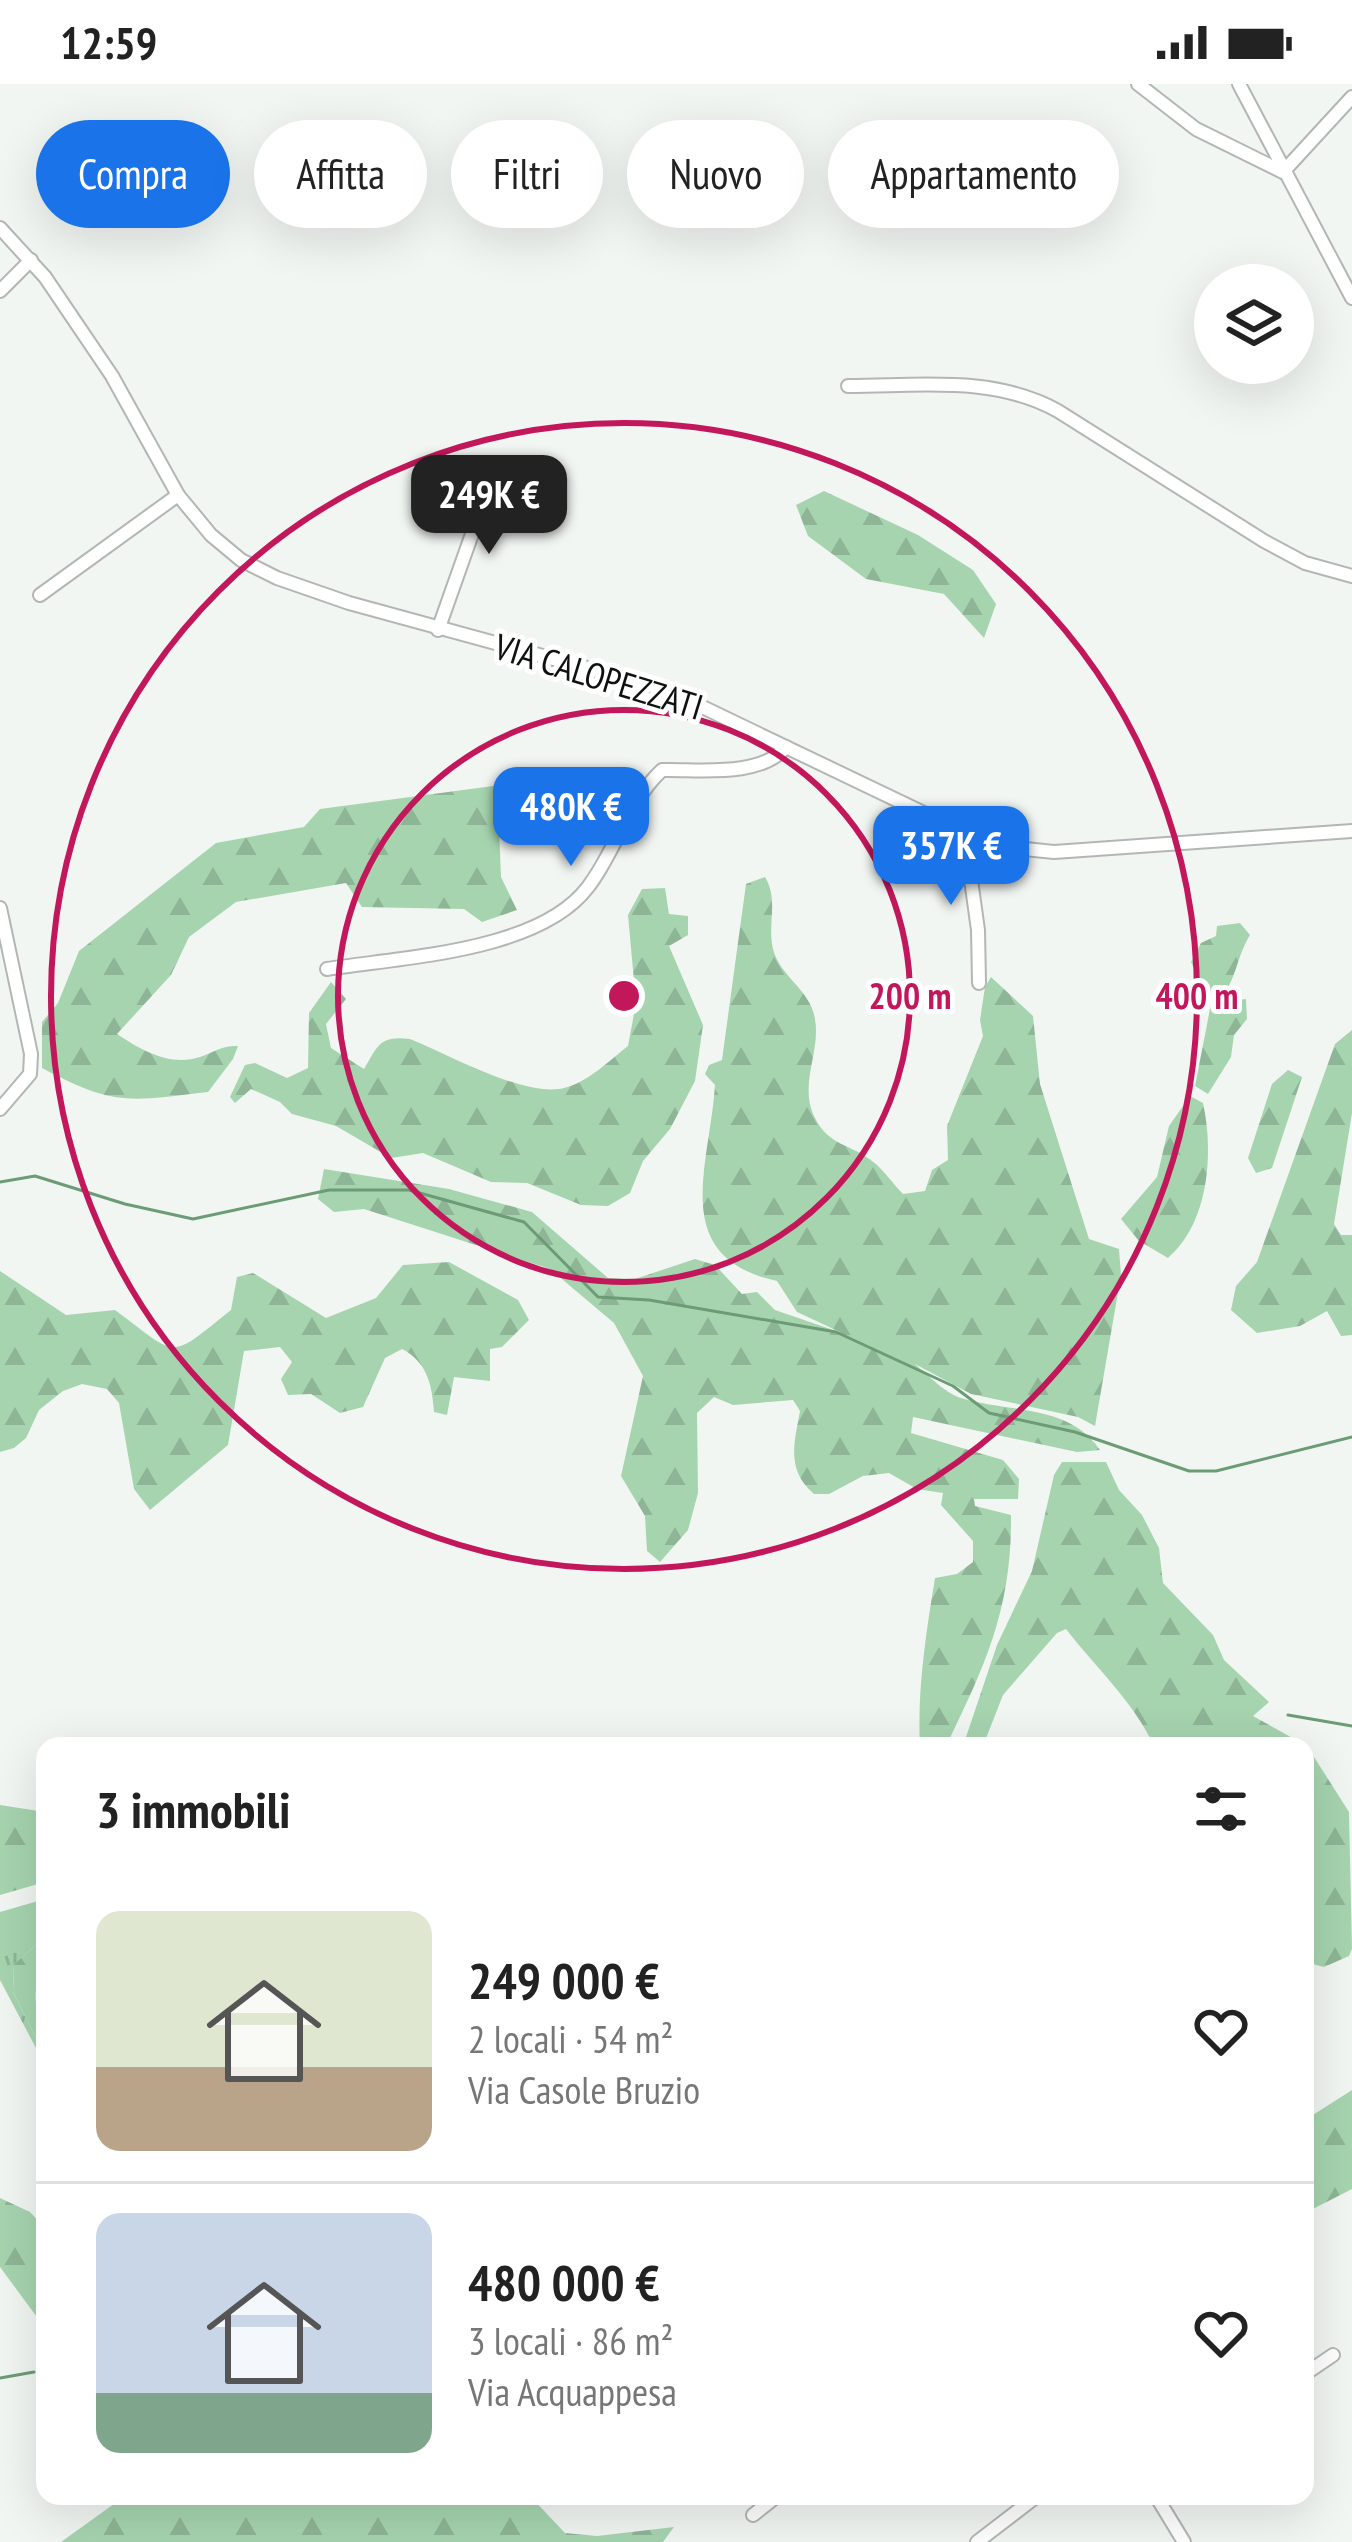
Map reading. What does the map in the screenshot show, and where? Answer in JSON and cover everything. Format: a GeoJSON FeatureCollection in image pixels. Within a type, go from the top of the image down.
{"type":"FeatureCollection","features":[{"type":"Feature","properties":{"kind":"street"},"geometry":{"type":"LineString","coordinates":[[1138,84],[1205,134],[1283,172]]}},
{"type":"Feature","properties":{"kind":"street"},"geometry":{"type":"LineString","coordinates":[[1239,84],[1352,298]]}},
{"type":"Feature","properties":{"kind":"street"},"geometry":{"type":"LineString","coordinates":[[1283,172],[1352,97]]}},
{"type":"Feature","properties":{"kind":"street","name":"VIA CALOPEZZATI"},"geometry":{"type":"LineString","coordinates":[[0,228],[31,260],[112,376],[178,495],[216,541],[249,565],[300,587],[438,630],[667,690],[866,788],[1015,848],[1046,853],[1352,831]]}},
{"type":"Feature","properties":{"kind":"street"},"geometry":{"type":"LineString","coordinates":[[0,291],[31,260]]}},
{"type":"Feature","properties":{"kind":"street"},"geometry":{"type":"LineString","coordinates":[[848,386],[973,385],[1023,394],[1058,411],[1276,548],[1318,568],[1352,576]]}},
{"type":"Feature","properties":{"kind":"street"},"geometry":{"type":"LineString","coordinates":[[438,630],[495,469]]}},
{"type":"Feature","properties":{"kind":"street"},"geometry":{"type":"LineString","coordinates":[[40,595],[178,495]]}},
{"type":"Feature","properties":{"kind":"street"},"geometry":{"type":"LineString","coordinates":[[327,969],[485,942],[547,921],[586,890],[635,799],[662,770],[758,764],[776,758],[786,747]]}},
{"type":"Feature","properties":{"kind":"street"},"geometry":{"type":"LineString","coordinates":[[964,830],[978,930],[979,983]]}},
{"type":"Feature","properties":{"kind":"street"},"geometry":{"type":"LineString","coordinates":[[0,908],[31,1054],[30,1074],[0,1108]]}},
{"type":"Feature","properties":{"kind":"street"},"geometry":{"type":"LineString","coordinates":[[1314,2368],[1333,2355]]}},
{"type":"Feature","properties":{"kind":"street"},"geometry":{"type":"LineString","coordinates":[[753,2515],[766,2505]]}},
{"type":"Feature","properties":{"kind":"street"},"geometry":{"type":"LineString","coordinates":[[977,2542],[1024,2505]]}},
{"type":"Feature","properties":{"kind":"street"},"geometry":{"type":"LineString","coordinates":[[1161,2505],[1184,2542]]}},
{"type":"Feature","properties":{"kind":"green space"},"geometry":{"type":"Polygon","coordinates":[[[824,491],[918,535],[973,570],[996,604],[984,638],[944,594],[866,579],[808,536],[796,505],[824,491]]]}},
{"type":"Feature","properties":{"kind":"green space"},"geometry":{"type":"Polygon","coordinates":[[[569,776],[580,786],[499,829],[501,877],[517,910],[482,922],[464,909],[362,907],[346,883],[236,902],[189,937],[171,975],[117,1034],[146,1051],[178,1060],[238,1046],[208,1092],[123,1098],[88,1089],[42,1068],[42,1022],[58,1003],[79,951],[216,843],[304,827],[320,809],[569,776]]]}},
{"type":"Feature","properties":{"kind":"green space"},"geometry":{"type":"Polygon","coordinates":[[[765,877],[771,894],[773,949],[812,1009],[816,1032],[810,1105],[827,1134],[872,1161],[903,1194],[925,1191],[932,1170],[948,1160],[947,1126],[983,1036],[980,1020],[991,977],[1033,1016],[1040,1084],[1089,1239],[1119,1249],[1121,1275],[1095,1426],[1078,1417],[971,1394],[915,1364],[955,1396],[1055,1417],[1087,1435],[1100,1450],[1077,1452],[913,1417],[911,1433],[1003,1460],[1019,1479],[1018,1499],[974,1499],[975,1506],[1011,1515],[1007,1579],[994,1635],[950,1737],[920,1737],[935,1578],[957,1574],[973,1562],[973,1541],[941,1505],[943,1493],[917,1489],[889,1473],[863,1476],[829,1494],[814,1494],[796,1466],[800,1411],[793,1400],[733,1405],[714,1397],[697,1413],[698,1493],[688,1530],[660,1562],[647,1551],[645,1516],[621,1476],[643,1376],[614,1323],[550,1269],[364,1209],[334,1212],[318,1199],[324,1169],[449,1189],[532,1212],[608,1278],[635,1279],[695,1259],[715,1265],[742,1294],[757,1292],[775,1310],[842,1333],[797,1312],[777,1281],[743,1269],[720,1252],[708,1230],[703,1176],[715,1085],[705,1074],[709,1065],[722,1060],[746,884],[765,877]]]}},
{"type":"Feature","properties":{"kind":"green space"},"geometry":{"type":"Polygon","coordinates":[[[665,888],[669,914],[688,916],[688,935],[669,946],[703,1025],[695,1081],[670,1129],[643,1161],[630,1193],[608,1206],[581,1205],[527,1183],[491,1182],[423,1153],[391,1158],[336,1126],[292,1114],[280,1102],[251,1089],[235,1103],[230,1097],[245,1065],[255,1063],[287,1078],[308,1068],[309,1013],[331,982],[346,999],[326,1024],[331,1048],[364,1069],[381,1044],[400,1038],[529,1087],[564,1088],[581,1081],[628,1046],[636,1003],[628,915],[642,889],[665,888]]]}},
{"type":"Feature","properties":{"kind":"green space"},"geometry":{"type":"Polygon","coordinates":[[[1240,923],[1250,935],[1230,984],[1220,999],[1205,995],[1191,962],[1201,943],[1216,936],[1217,926],[1240,923]]]}},
{"type":"Feature","properties":{"kind":"green space"},"geometry":{"type":"Polygon","coordinates":[[[1246,999],[1247,1019],[1234,1035],[1231,1057],[1208,1094],[1195,1086],[1210,1009],[1221,1002],[1246,999]]]}},
{"type":"Feature","properties":{"kind":"green space"},"geometry":{"type":"Polygon","coordinates":[[[1352,1030],[1352,1113],[1334,1224],[1341,1235],[1352,1235],[1352,1335],[1341,1336],[1327,1311],[1300,1326],[1257,1333],[1231,1310],[1236,1286],[1257,1262],[1335,1044],[1352,1030]]]}},
{"type":"Feature","properties":{"kind":"green space"},"geometry":{"type":"Polygon","coordinates":[[[1288,1070],[1302,1077],[1272,1168],[1256,1173],[1248,1158],[1272,1084],[1288,1070]]]}},
{"type":"Feature","properties":{"kind":"green space"},"geometry":{"type":"Polygon","coordinates":[[[1190,1096],[1203,1103],[1208,1165],[1192,1226],[1168,1258],[1139,1241],[1121,1219],[1157,1177],[1169,1126],[1190,1096]]]}},
{"type":"Feature","properties":{"kind":"green space"},"geometry":{"type":"Polygon","coordinates":[[[449,1262],[518,1300],[529,1320],[502,1347],[490,1349],[490,1381],[454,1377],[447,1415],[434,1412],[427,1375],[402,1349],[385,1358],[363,1407],[340,1413],[311,1394],[288,1395],[281,1379],[292,1362],[280,1347],[244,1351],[228,1445],[150,1510],[134,1489],[119,1403],[107,1389],[82,1384],[63,1391],[39,1410],[26,1438],[0,1452],[0,1271],[66,1315],[115,1310],[163,1345],[173,1347],[195,1338],[231,1310],[237,1277],[253,1273],[326,1318],[376,1298],[403,1265],[449,1262]]]}},
{"type":"Feature","properties":{"kind":"green space"},"geometry":{"type":"Polygon","coordinates":[[[1062,1462],[1106,1462],[1119,1490],[1142,1515],[1159,1548],[1163,1583],[1213,1635],[1224,1660],[1269,1702],[1253,1716],[1291,1737],[1150,1737],[1066,1629],[1057,1633],[1003,1695],[987,1737],[966,1737],[997,1645],[1032,1571],[1054,1475],[1062,1462]]]}},
{"type":"Feature","properties":{"kind":"green space"},"geometry":{"type":"Polygon","coordinates":[[[1314,1757],[1349,1812],[1352,1949],[1349,1956],[1324,1967],[1314,1964],[1314,1757]]]}},
{"type":"Feature","properties":{"kind":"green space"},"geometry":{"type":"Polygon","coordinates":[[[0,1805],[36,1811],[36,1885],[0,1895],[0,1805]]]}},
{"type":"Feature","properties":{"kind":"green space"},"geometry":{"type":"Polygon","coordinates":[[[36,1902],[36,1945],[14,1964],[13,1992],[36,2038],[36,2048],[0,1980],[0,1912],[36,1902]]]}},
{"type":"Feature","properties":{"kind":"green space"},"geometry":{"type":"Polygon","coordinates":[[[36,1945],[36,2038],[13,1992],[14,1964],[36,1945]]]}},
{"type":"Feature","properties":{"kind":"green space"},"geometry":{"type":"Polygon","coordinates":[[[1352,2090],[1352,2189],[1314,2208],[1314,2114],[1352,2090]]]}},
{"type":"Feature","properties":{"kind":"green space"},"geometry":{"type":"Polygon","coordinates":[[[0,2198],[36,2218],[36,2316],[0,2267],[0,2198]]]}},
{"type":"Feature","properties":{"kind":"green space"},"geometry":{"type":"Polygon","coordinates":[[[112,2505],[539,2505],[565,2533],[597,2536],[674,2527],[663,2542],[61,2542],[112,2505]]]}},
{"type":"Feature","properties":{"kind":"waterway"},"geometry":{"type":"LineString","coordinates":[[0,1182],[35,1176],[193,1219],[329,1190],[409,1190],[524,1222],[598,1297],[649,1300],[836,1332],[953,1386],[989,1413],[1075,1432],[1189,1471],[1216,1471],[1352,1437]]}},
{"type":"Feature","properties":{"kind":"waterway"},"geometry":{"type":"LineString","coordinates":[[1288,1715],[1352,1726]]}},
{"type":"Feature","properties":{"kind":"waterway"},"geometry":{"type":"LineString","coordinates":[[0,2378],[34,2372]]}}]}
